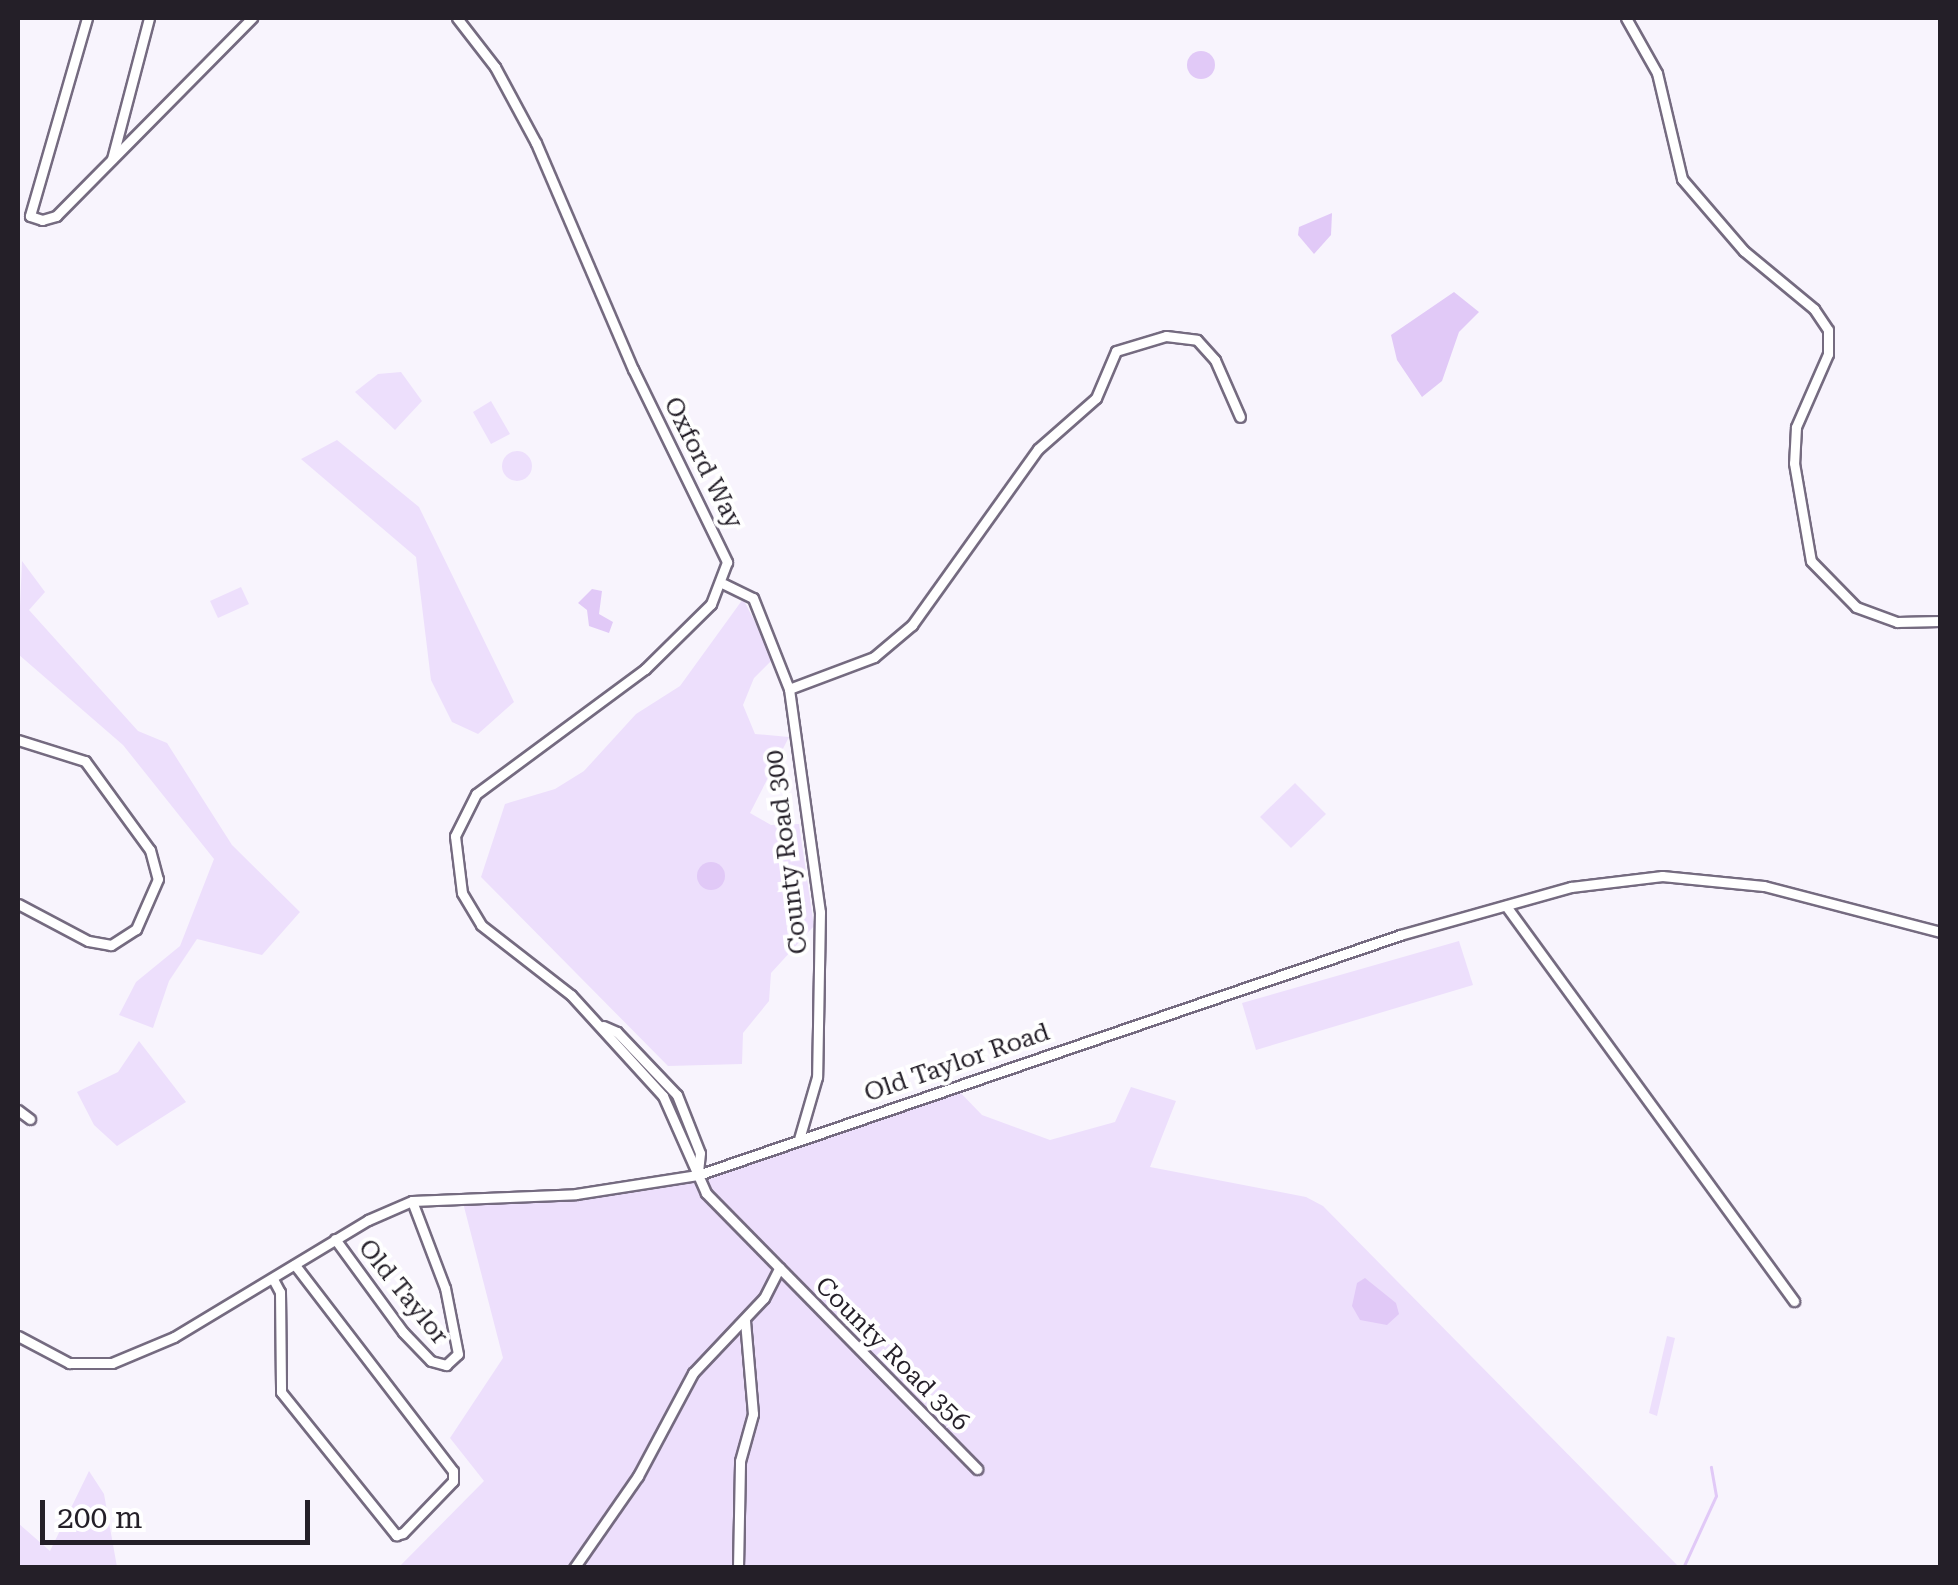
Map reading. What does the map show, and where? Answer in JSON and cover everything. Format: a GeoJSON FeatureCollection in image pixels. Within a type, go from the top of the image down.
{"type":"FeatureCollection","features":[{"type":"Feature","properties":{"kind":"street"},"geometry":{"type":"LineString","coordinates":[[87,18],[30,216],[56,216],[252,18]]}},
{"type":"Feature","properties":{"kind":"street"},"geometry":{"type":"LineString","coordinates":[[112,159],[149,18]]}},
{"type":"Feature","properties":{"kind":"street","name":"Oxford Way"},"geometry":{"type":"LineString","coordinates":[[456,18],[495,67],[536,143],[633,369],[724,548],[724,584]]}},
{"type":"Feature","properties":{"kind":"street"},"geometry":{"type":"LineString","coordinates":[[1626,18],[1657,73],[1682,180],[1744,251],[1824,318],[1828,354],[1795,445],[1796,497],[1811,562],[1856,608],[1897,622],[1940,621]]}},
{"type":"Feature","properties":{"kind":"street"},"geometry":{"type":"LineString","coordinates":[[790,689],[837,676],[881,653],[912,625],[1038,449],[1096,398],[1116,352],[1166,336],[1197,340],[1214,360],[1240,417]]}},
{"type":"Feature","properties":{"kind":"street"},"geometry":{"type":"LineString","coordinates":[[698,1175],[670,1107],[602,1026],[481,925],[457,879],[455,836],[476,794],[620,691],[702,614],[724,584]]}},
{"type":"Feature","properties":{"kind":"street","name":"County Road 300"},"geometry":{"type":"LineString","coordinates":[[724,584],[753,598],[790,689],[820,912],[817,1077],[798,1139]]}},
{"type":"Feature","properties":{"kind":"street"},"geometry":{"type":"LineString","coordinates":[[18,740],[85,762],[150,850],[158,880],[136,930],[111,944],[88,941],[18,904]]}},
{"type":"Feature","properties":{"kind":"street","name":"Old Taylor Road"},"geometry":{"type":"LineString","coordinates":[[18,1336],[69,1363],[112,1363],[174,1337],[335,1240],[412,1201],[576,1194],[698,1175],[1400,935],[1572,886],[1662,876],[1768,887],[1940,932]]}},
{"type":"Feature","properties":{"kind":"street"},"geometry":{"type":"LineString","coordinates":[[1506,906],[1794,1301]]}},
{"type":"Feature","properties":{"kind":"street"},"geometry":{"type":"LineString","coordinates":[[18,1110],[30,1119]]}},
{"type":"Feature","properties":{"kind":"street","name":"County Road 356"},"geometry":{"type":"LineString","coordinates":[[698,1175],[706,1193],[977,1468]]}},
{"type":"Feature","properties":{"kind":"street","name":"Old Taylor"},"geometry":{"type":"LineString","coordinates":[[335,1240],[403,1332],[430,1361],[446,1365],[458,1354],[445,1288],[412,1201]]}},
{"type":"Feature","properties":{"kind":"street"},"geometry":{"type":"LineString","coordinates":[[273,1278],[280,1292],[281,1392],[396,1535],[403,1534],[453,1481],[453,1471],[295,1264]]}},
{"type":"Feature","properties":{"kind":"street","name":"County Road 356"},"geometry":{"type":"LineString","coordinates":[[574,1568],[638,1476],[693,1373],[745,1320],[779,1268]]}},
{"type":"Feature","properties":{"kind":"street"},"geometry":{"type":"LineString","coordinates":[[738,1568],[740,1461],[753,1414],[745,1320]]}},
{"type":"Feature","properties":{"kind":"shaded area"},"geometry":{"type":"Polygon","coordinates":[[[1201,51],[1211,55],[1215,65],[1211,75],[1201,79],[1191,75],[1187,65],[1191,55],[1201,51]]]}},
{"type":"Feature","properties":{"kind":"shaded area"},"geometry":{"type":"Polygon","coordinates":[[[1332,213],[1331,235],[1314,254],[1298,235],[1299,227],[1332,213]]]}},
{"type":"Feature","properties":{"kind":"shaded area"},"geometry":{"type":"Polygon","coordinates":[[[1454,292],[1479,312],[1459,332],[1442,381],[1422,397],[1397,360],[1391,335],[1454,292]]]}},
{"type":"Feature","properties":{"kind":"shaded area"},"geometry":{"type":"Polygon","coordinates":[[[401,372],[422,401],[395,430],[355,392],[378,374],[401,372]]]}},
{"type":"Feature","properties":{"kind":"shaded area"},"geometry":{"type":"Polygon","coordinates":[[[491,401],[510,434],[491,444],[473,412],[491,401]]]}},
{"type":"Feature","properties":{"kind":"shaded area"},"geometry":{"type":"Polygon","coordinates":[[[337,440],[419,507],[514,702],[478,734],[452,722],[431,680],[416,557],[301,459],[337,440]]]}},
{"type":"Feature","properties":{"kind":"shaded area"},"geometry":{"type":"Polygon","coordinates":[[[517,451],[528,455],[532,466],[528,477],[517,481],[506,477],[502,466],[506,455],[517,451]]]}},
{"type":"Feature","properties":{"kind":"shaded area"},"geometry":{"type":"Polygon","coordinates":[[[22,561],[45,592],[29,610],[138,731],[167,743],[232,845],[300,912],[262,955],[197,939],[169,981],[153,1028],[119,1015],[136,982],[180,946],[214,859],[123,745],[18,654],[22,561]]]}},
{"type":"Feature","properties":{"kind":"shaded area"},"geometry":{"type":"Polygon","coordinates":[[[241,587],[249,604],[218,618],[210,601],[241,587]]]}},
{"type":"Feature","properties":{"kind":"shaded area"},"geometry":{"type":"Polygon","coordinates":[[[592,589],[602,591],[599,614],[613,622],[609,633],[589,626],[587,610],[578,603],[592,589]]]}},
{"type":"Feature","properties":{"kind":"shaded area"},"geometry":{"type":"Polygon","coordinates":[[[743,599],[774,658],[754,678],[743,705],[755,734],[789,737],[750,813],[771,825],[799,824],[814,926],[771,973],[769,1001],[743,1033],[742,1064],[668,1066],[481,877],[505,804],[555,789],[584,771],[636,714],[680,686],[743,599]]]}},
{"type":"Feature","properties":{"kind":"shaded area"},"geometry":{"type":"Polygon","coordinates":[[[1295,783],[1326,814],[1291,848],[1260,817],[1295,783]]]}},
{"type":"Feature","properties":{"kind":"shaded area"},"geometry":{"type":"Polygon","coordinates":[[[711,862],[721,866],[725,876],[721,886],[711,890],[701,886],[697,876],[701,866],[711,862]]]}},
{"type":"Feature","properties":{"kind":"shaded area"},"geometry":{"type":"Polygon","coordinates":[[[1459,941],[1473,985],[1256,1050],[1242,1003],[1459,941]]]}},
{"type":"Feature","properties":{"kind":"shaded area"},"geometry":{"type":"Polygon","coordinates":[[[139,1041],[186,1102],[117,1146],[94,1125],[77,1092],[118,1072],[139,1041]]]}},
{"type":"Feature","properties":{"kind":"shaded area"},"geometry":{"type":"Polygon","coordinates":[[[953,1085],[982,1115],[1050,1140],[1115,1122],[1131,1087],[1176,1101],[1150,1167],[1306,1197],[1323,1206],[1679,1567],[398,1568],[484,1481],[450,1438],[503,1358],[461,1195],[572,1194],[698,1175],[953,1085]]]}},
{"type":"Feature","properties":{"kind":"shaded area"},"geometry":{"type":"Polygon","coordinates":[[[1365,1278],[1396,1303],[1399,1314],[1387,1325],[1360,1320],[1352,1306],[1357,1283],[1365,1278]]]}},
{"type":"Feature","properties":{"kind":"shaded area"},"geometry":{"type":"Polygon","coordinates":[[[1667,1336],[1675,1338],[1657,1416],[1649,1413],[1667,1336]]]}},
{"type":"Feature","properties":{"kind":"shaded area"},"geometry":{"type":"Polygon","coordinates":[[[89,1471],[104,1494],[117,1567],[18,1567],[18,1523],[50,1551],[89,1471]]]}},
{"type":"Feature","properties":{"kind":"waterway"},"geometry":{"type":"LineString","coordinates":[[1683,1568],[1716,1496],[1711,1467]]}}]}
